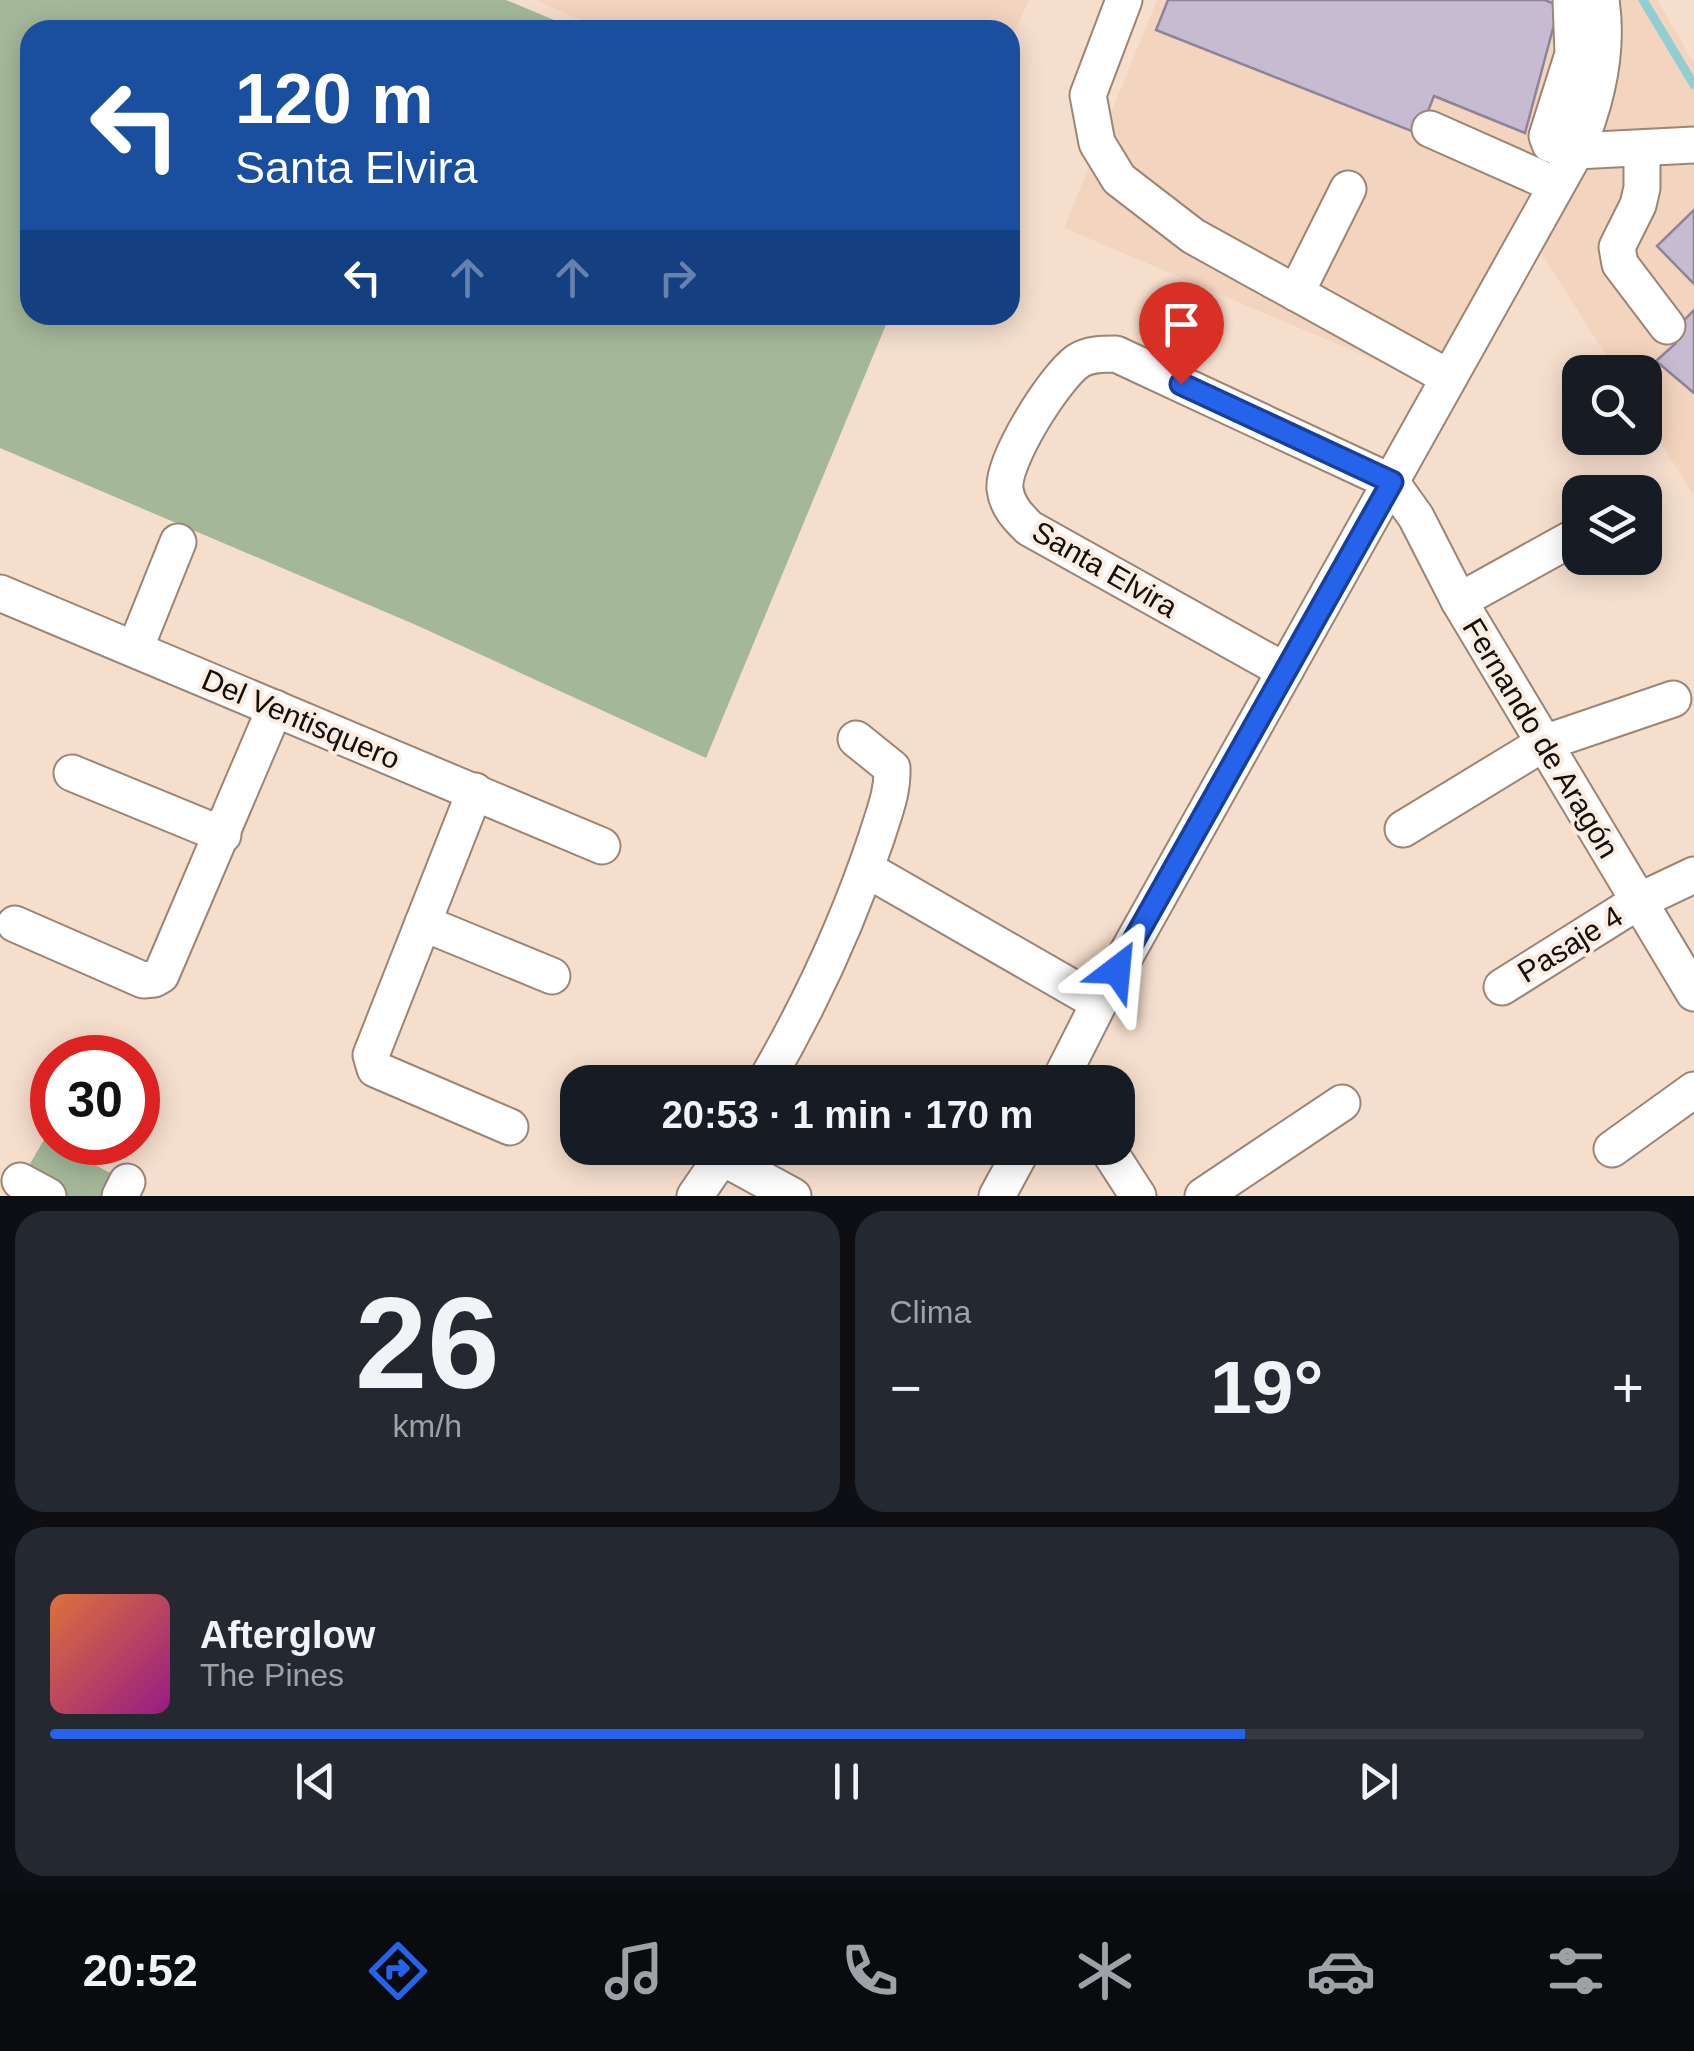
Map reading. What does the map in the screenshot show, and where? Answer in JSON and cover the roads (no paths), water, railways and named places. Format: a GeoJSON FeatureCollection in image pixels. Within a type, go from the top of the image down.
{"type":"FeatureCollection","features":[{"type":"Feature","properties":{"kind":"street"},"geometry":{"type":"LineString","coordinates":[[1124,0],[1088,95],[1098,143],[1119,179],[1193,236],[1448,376]]}},
{"type":"Feature","properties":{"kind":"street"},"geometry":{"type":"LineString","coordinates":[[1567,167],[1546,136],[1573,54],[1571,0]]}},
{"type":"Feature","properties":{"kind":"street"},"geometry":{"type":"LineString","coordinates":[[1071,1065],[1099,1004],[1567,167],[1591,116],[1604,22],[1601,0]]}},
{"type":"Feature","properties":{"kind":"street"},"geometry":{"type":"LineString","coordinates":[[1436,120],[1567,167],[1642,149],[1694,145]]}},
{"type":"Feature","properties":{"kind":"street"},"geometry":{"type":"LineString","coordinates":[[1642,149],[1642,188],[1618,247],[1620,264],[1667,326]]}},
{"type":"Feature","properties":{"kind":"street"},"geometry":{"type":"LineString","coordinates":[[1296,293],[1348,190]]}},
{"type":"Feature","properties":{"kind":"street","name":"Santa Elvira"},"geometry":{"type":"LineString","coordinates":[[1285,671],[1029,528],[1014,513],[1005,492],[1005,474],[1034,418],[1060,378],[1079,360],[1095,354],[1116,354],[1392,482]]}},
{"type":"Feature","properties":{"kind":"street","name":"Fernando de Aragón"},"geometry":{"type":"LineString","coordinates":[[1392,482],[1416,517],[1459,602],[1694,993]]}},
{"type":"Feature","properties":{"kind":"street"},"geometry":{"type":"LineString","coordinates":[[135,650],[178,542]]}},
{"type":"Feature","properties":{"kind":"street"},"geometry":{"type":"LineString","coordinates":[[1459,602],[1562,544]]}},
{"type":"Feature","properties":{"kind":"street","name":"Del Ventisquero"},"geometry":{"type":"LineString","coordinates":[[0,593],[602,846]]}},
{"type":"Feature","properties":{"kind":"street"},"geometry":{"type":"LineString","coordinates":[[1402,829],[1544,743],[1673,700]]}},
{"type":"Feature","properties":{"kind":"street"},"geometry":{"type":"LineString","coordinates":[[16,924],[143,980],[162,975],[275,708]]}},
{"type":"Feature","properties":{"kind":"street"},"geometry":{"type":"LineString","coordinates":[[775,1065],[795,1030],[866,869],[892,789],[892,768],[856,740]]}},
{"type":"Feature","properties":{"kind":"street"},"geometry":{"type":"LineString","coordinates":[[72,774],[222,835]]}},
{"type":"Feature","properties":{"kind":"street"},"geometry":{"type":"LineString","coordinates":[[475,791],[371,1063],[375,1070],[510,1127]]}},
{"type":"Feature","properties":{"kind":"street"},"geometry":{"type":"LineString","coordinates":[[866,869],[1099,1004]]}},
{"type":"Feature","properties":{"kind":"street","name":"Pasaje 4"},"geometry":{"type":"LineString","coordinates":[[1502,987],[1638,900],[1694,875]]}},
{"type":"Feature","properties":{"kind":"street"},"geometry":{"type":"LineString","coordinates":[[423,923],[552,976]]}},
{"type":"Feature","properties":{"kind":"street"},"geometry":{"type":"LineString","coordinates":[[1612,1149],[1694,1090]]}},
{"type":"Feature","properties":{"kind":"street"},"geometry":{"type":"LineString","coordinates":[[1203,1196],[1342,1103]]}},
{"type":"Feature","properties":{"kind":"street"},"geometry":{"type":"LineString","coordinates":[[695,1196],[712,1165]]}},
{"type":"Feature","properties":{"kind":"street"},"geometry":{"type":"LineString","coordinates":[[742,1165],[794,1196]]}},
{"type":"Feature","properties":{"kind":"street"},"geometry":{"type":"LineString","coordinates":[[997,1196],[1014,1165]]}},
{"type":"Feature","properties":{"kind":"street"},"geometry":{"type":"LineString","coordinates":[[1119,1165],[1138,1196]]}},
{"type":"Feature","properties":{"kind":"waterway"},"geometry":{"type":"LineString","coordinates":[[1643,0],[1694,85]]}}]}
